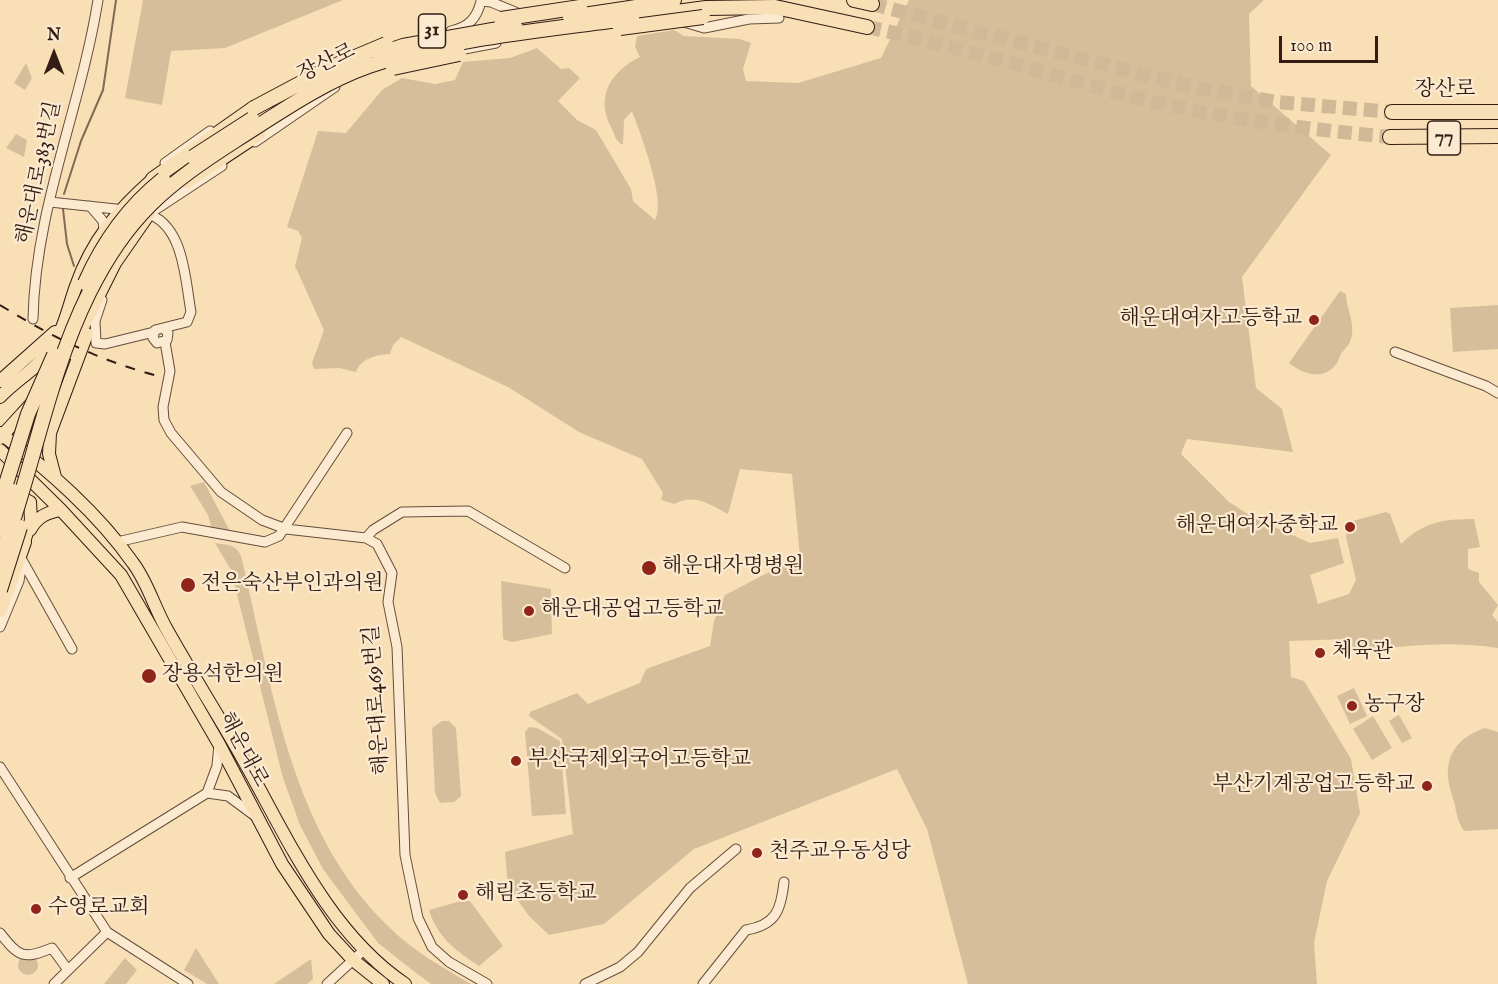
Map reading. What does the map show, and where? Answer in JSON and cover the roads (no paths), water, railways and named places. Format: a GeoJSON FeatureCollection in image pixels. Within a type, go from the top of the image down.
{"type":"FeatureCollection","features":[{"type":"Feature","properties":{"kind":"highway","name":"31"},"geometry":{"type":"LineString","coordinates":[[153,179],[254,108],[329,68],[392,42],[441,28],[624,0]]}},
{"type":"Feature","properties":{"kind":"highway","name":"장산로"},"geometry":{"type":"LineString","coordinates":[[45,376],[94,263],[114,230],[145,194],[176,169],[274,105],[327,77],[403,46],[674,0]]}},
{"type":"Feature","properties":{"kind":"highway"},"geometry":{"type":"LineString","coordinates":[[854,0],[872,4]]}},
{"type":"Feature","properties":{"kind":"highway","name":"장산로"},"geometry":{"type":"LineString","coordinates":[[22,493],[50,391],[88,294],[121,237],[150,203],[179,178],[312,92],[368,67],[436,49],[632,18],[736,6],[775,7],[867,27]]}},
{"type":"Feature","properties":{"kind":"highway"},"geometry":{"type":"LineString","coordinates":[[149,214],[180,186],[267,128],[314,98],[349,81],[378,72],[558,35],[703,17],[736,6]]}},
{"type":"Feature","properties":{"kind":"highway","name":"장산로"},"geometry":{"type":"LineString","coordinates":[[1392,112],[1498,112]]}},
{"type":"Feature","properties":{"kind":"highway","name":"77"},"geometry":{"type":"LineString","coordinates":[[1390,137],[1498,135]]}},
{"type":"Feature","properties":{"kind":"highway"},"geometry":{"type":"LineString","coordinates":[[0,503],[28,414],[45,376]]}},
{"type":"Feature","properties":{"kind":"highway"},"geometry":{"type":"LineString","coordinates":[[0,530],[45,376]]}},
{"type":"Feature","properties":{"kind":"highway"},"geometry":{"type":"LineString","coordinates":[[0,559],[22,493]]}},
{"type":"Feature","properties":{"kind":"highway"},"geometry":{"type":"LineString","coordinates":[[0,590],[17,539],[24,507],[22,493]]}},
{"type":"Feature","properties":{"kind":"highway"},"geometry":{"type":"LineString","coordinates":[[0,610],[13,579],[24,542]]}},
{"type":"Feature","properties":{"kind":"main road","name":"31"},"geometry":{"type":"LineString","coordinates":[[0,397],[38,365],[60,334],[80,277],[104,230],[120,210],[153,179]]}},
{"type":"Feature","properties":{"kind":"main road"},"geometry":{"type":"LineString","coordinates":[[3,433],[54,381],[115,263],[149,214]]}},
{"type":"Feature","properties":{"kind":"main road"},"geometry":{"type":"LineString","coordinates":[[55,478],[49,454],[50,433],[101,289]]}},
{"type":"Feature","properties":{"kind":"main road"},"geometry":{"type":"LineString","coordinates":[[0,381],[39,348],[66,316]]}},
{"type":"Feature","properties":{"kind":"main road"},"geometry":{"type":"LineString","coordinates":[[3,433],[43,405],[74,365]]}},
{"type":"Feature","properties":{"kind":"main road","name":"해운대로"},"geometry":{"type":"LineString","coordinates":[[3,433],[55,478],[117,542],[134,564],[165,626],[299,859],[340,923],[364,949],[405,984]]}},
{"type":"Feature","properties":{"kind":"main road","name":"해운대로"},"geometry":{"type":"LineString","coordinates":[[0,450],[61,510],[121,575],[219,744],[255,816],[312,909],[352,960],[383,984]]}},
{"type":"Feature","properties":{"kind":"main road"},"geometry":{"type":"LineString","coordinates":[[0,472],[15,466]]}},
{"type":"Feature","properties":{"kind":"main road"},"geometry":{"type":"LineString","coordinates":[[0,514],[15,466]]}},
{"type":"Feature","properties":{"kind":"main road"},"geometry":{"type":"LineString","coordinates":[[0,514],[16,499],[21,497],[30,502],[31,520],[24,542]]}},
{"type":"Feature","properties":{"kind":"main road"},"geometry":{"type":"LineString","coordinates":[[24,542],[40,517],[49,512],[61,510]]}},
{"type":"Feature","properties":{"kind":"street","name":"해운대로383번길"},"geometry":{"type":"LineString","coordinates":[[33,319],[50,202],[61,150],[91,42],[98,0]]}},
{"type":"Feature","properties":{"kind":"street"},"geometry":{"type":"LineString","coordinates":[[120,210],[133,190],[177,153],[253,103],[298,82],[340,69],[392,45],[460,29],[477,17],[481,1],[491,2],[518,14],[571,14],[646,0]]}},
{"type":"Feature","properties":{"kind":"street"},"geometry":{"type":"LineString","coordinates":[[571,14],[574,30]]}},
{"type":"Feature","properties":{"kind":"street"},"geometry":{"type":"LineString","coordinates":[[149,214],[345,79],[399,63],[574,30],[671,18],[704,28],[749,19],[780,18]]}},
{"type":"Feature","properties":{"kind":"street"},"geometry":{"type":"LineString","coordinates":[[340,69],[345,79]]}},
{"type":"Feature","properties":{"kind":"street"},"geometry":{"type":"LineString","coordinates":[[50,202],[149,214],[159,219],[171,232],[178,245],[191,312],[187,322],[105,344],[96,343],[94,340],[98,311],[118,268],[132,249],[136,234]]}},
{"type":"Feature","properties":{"kind":"street"},"geometry":{"type":"LineString","coordinates":[[90,206],[99,214],[104,230]]}},
{"type":"Feature","properties":{"kind":"street"},"geometry":{"type":"LineString","coordinates":[[161,342],[168,336],[164,329]]}},
{"type":"Feature","properties":{"kind":"street"},"geometry":{"type":"LineString","coordinates":[[154,332],[153,338],[161,342],[170,371],[163,415],[171,434],[221,492],[262,520],[286,529],[366,538],[373,530],[402,512],[468,511],[565,568]]}},
{"type":"Feature","properties":{"kind":"street"},"geometry":{"type":"LineString","coordinates":[[1395,352],[1486,386],[1498,393]]}},
{"type":"Feature","properties":{"kind":"street"},"geometry":{"type":"LineString","coordinates":[[117,542],[183,527],[265,543],[279,536],[286,529],[312,483],[347,433]]}},
{"type":"Feature","properties":{"kind":"street","name":"해운대로469번길"},"geometry":{"type":"LineString","coordinates":[[366,538],[377,544],[392,573],[388,603],[397,647],[405,855],[418,918],[432,947],[449,962],[487,984]]}},
{"type":"Feature","properties":{"kind":"street"},"geometry":{"type":"LineString","coordinates":[[0,627],[19,581],[24,542]]}},
{"type":"Feature","properties":{"kind":"street"},"geometry":{"type":"LineString","coordinates":[[22,560],[72,649]]}},
{"type":"Feature","properties":{"kind":"street"},"geometry":{"type":"LineString","coordinates":[[70,878],[207,793],[217,765],[219,744]]}},
{"type":"Feature","properties":{"kind":"street"},"geometry":{"type":"LineString","coordinates":[[0,767],[107,932],[188,984]]}},
{"type":"Feature","properties":{"kind":"street"},"geometry":{"type":"LineString","coordinates":[[207,793],[228,796],[255,816]]}},
{"type":"Feature","properties":{"kind":"street"},"geometry":{"type":"LineString","coordinates":[[585,984],[621,967],[638,952],[690,888],[736,849]]}},
{"type":"Feature","properties":{"kind":"street"},"geometry":{"type":"LineString","coordinates":[[704,984],[746,930],[761,927],[778,913],[784,882]]}},
{"type":"Feature","properties":{"kind":"street"},"geometry":{"type":"LineString","coordinates":[[54,984],[107,932]]}},
{"type":"Feature","properties":{"kind":"street"},"geometry":{"type":"LineString","coordinates":[[0,933],[21,955],[35,955],[52,948],[68,970]]}},
{"type":"Feature","properties":{"kind":"street"},"geometry":{"type":"LineString","coordinates":[[327,984],[364,949]]}},
{"type":"Feature","properties":{"kind":"waterway"},"geometry":{"type":"LineString","coordinates":[[64,194],[81,141],[103,90],[116,0]]}},
{"type":"Feature","properties":{"kind":"waterway"},"geometry":{"type":"LineString","coordinates":[[63,209],[67,244],[74,266]]}},
{"type":"Feature","properties":{"kind":"tunnel"},"geometry":{"type":"LineString","coordinates":[[872,4],[1187,86],[1277,102],[1392,112]]}},
{"type":"Feature","properties":{"kind":"tunnel"},"geometry":{"type":"LineString","coordinates":[[867,27],[1173,106],[1265,122],[1390,137]]}},
{"type":"Feature","properties":{"kind":"railway"},"geometry":{"type":"LineString","coordinates":[[0,305],[76,347],[158,376]]}},
{"type":"Feature","properties":{"kind":"place","name":"해운대여자고등학교"},"geometry":{"type":"Point","coordinates":[1314,320]}},
{"type":"Feature","properties":{"kind":"place","name":"해운대여자중학교"},"geometry":{"type":"Point","coordinates":[1350,527]}},
{"type":"Feature","properties":{"kind":"place","name":"해운대자명병원"},"geometry":{"type":"Point","coordinates":[649,568]}},
{"type":"Feature","properties":{"kind":"place","name":"전은숙산부인과의원"},"geometry":{"type":"Point","coordinates":[188,585]}},
{"type":"Feature","properties":{"kind":"place","name":"해운대공업고등학교"},"geometry":{"type":"Point","coordinates":[529,611]}},
{"type":"Feature","properties":{"kind":"place","name":"체육관"},"geometry":{"type":"Point","coordinates":[1320,653]}},
{"type":"Feature","properties":{"kind":"place","name":"장용석한의원"},"geometry":{"type":"Point","coordinates":[149,676]}},
{"type":"Feature","properties":{"kind":"place","name":"농구장"},"geometry":{"type":"Point","coordinates":[1352,706]}},
{"type":"Feature","properties":{"kind":"place","name":"부산국제외국어고등학교"},"geometry":{"type":"Point","coordinates":[516,761]}},
{"type":"Feature","properties":{"kind":"place","name":"부산기계공업고등학교"},"geometry":{"type":"Point","coordinates":[1427,786]}},
{"type":"Feature","properties":{"kind":"place","name":"천주교우동성당"},"geometry":{"type":"Point","coordinates":[757,853]}},
{"type":"Feature","properties":{"kind":"place","name":"해림초등학교"},"geometry":{"type":"Point","coordinates":[463,895]}},
{"type":"Feature","properties":{"kind":"place","name":"수영로교회"},"geometry":{"type":"Point","coordinates":[36,909]}}]}
